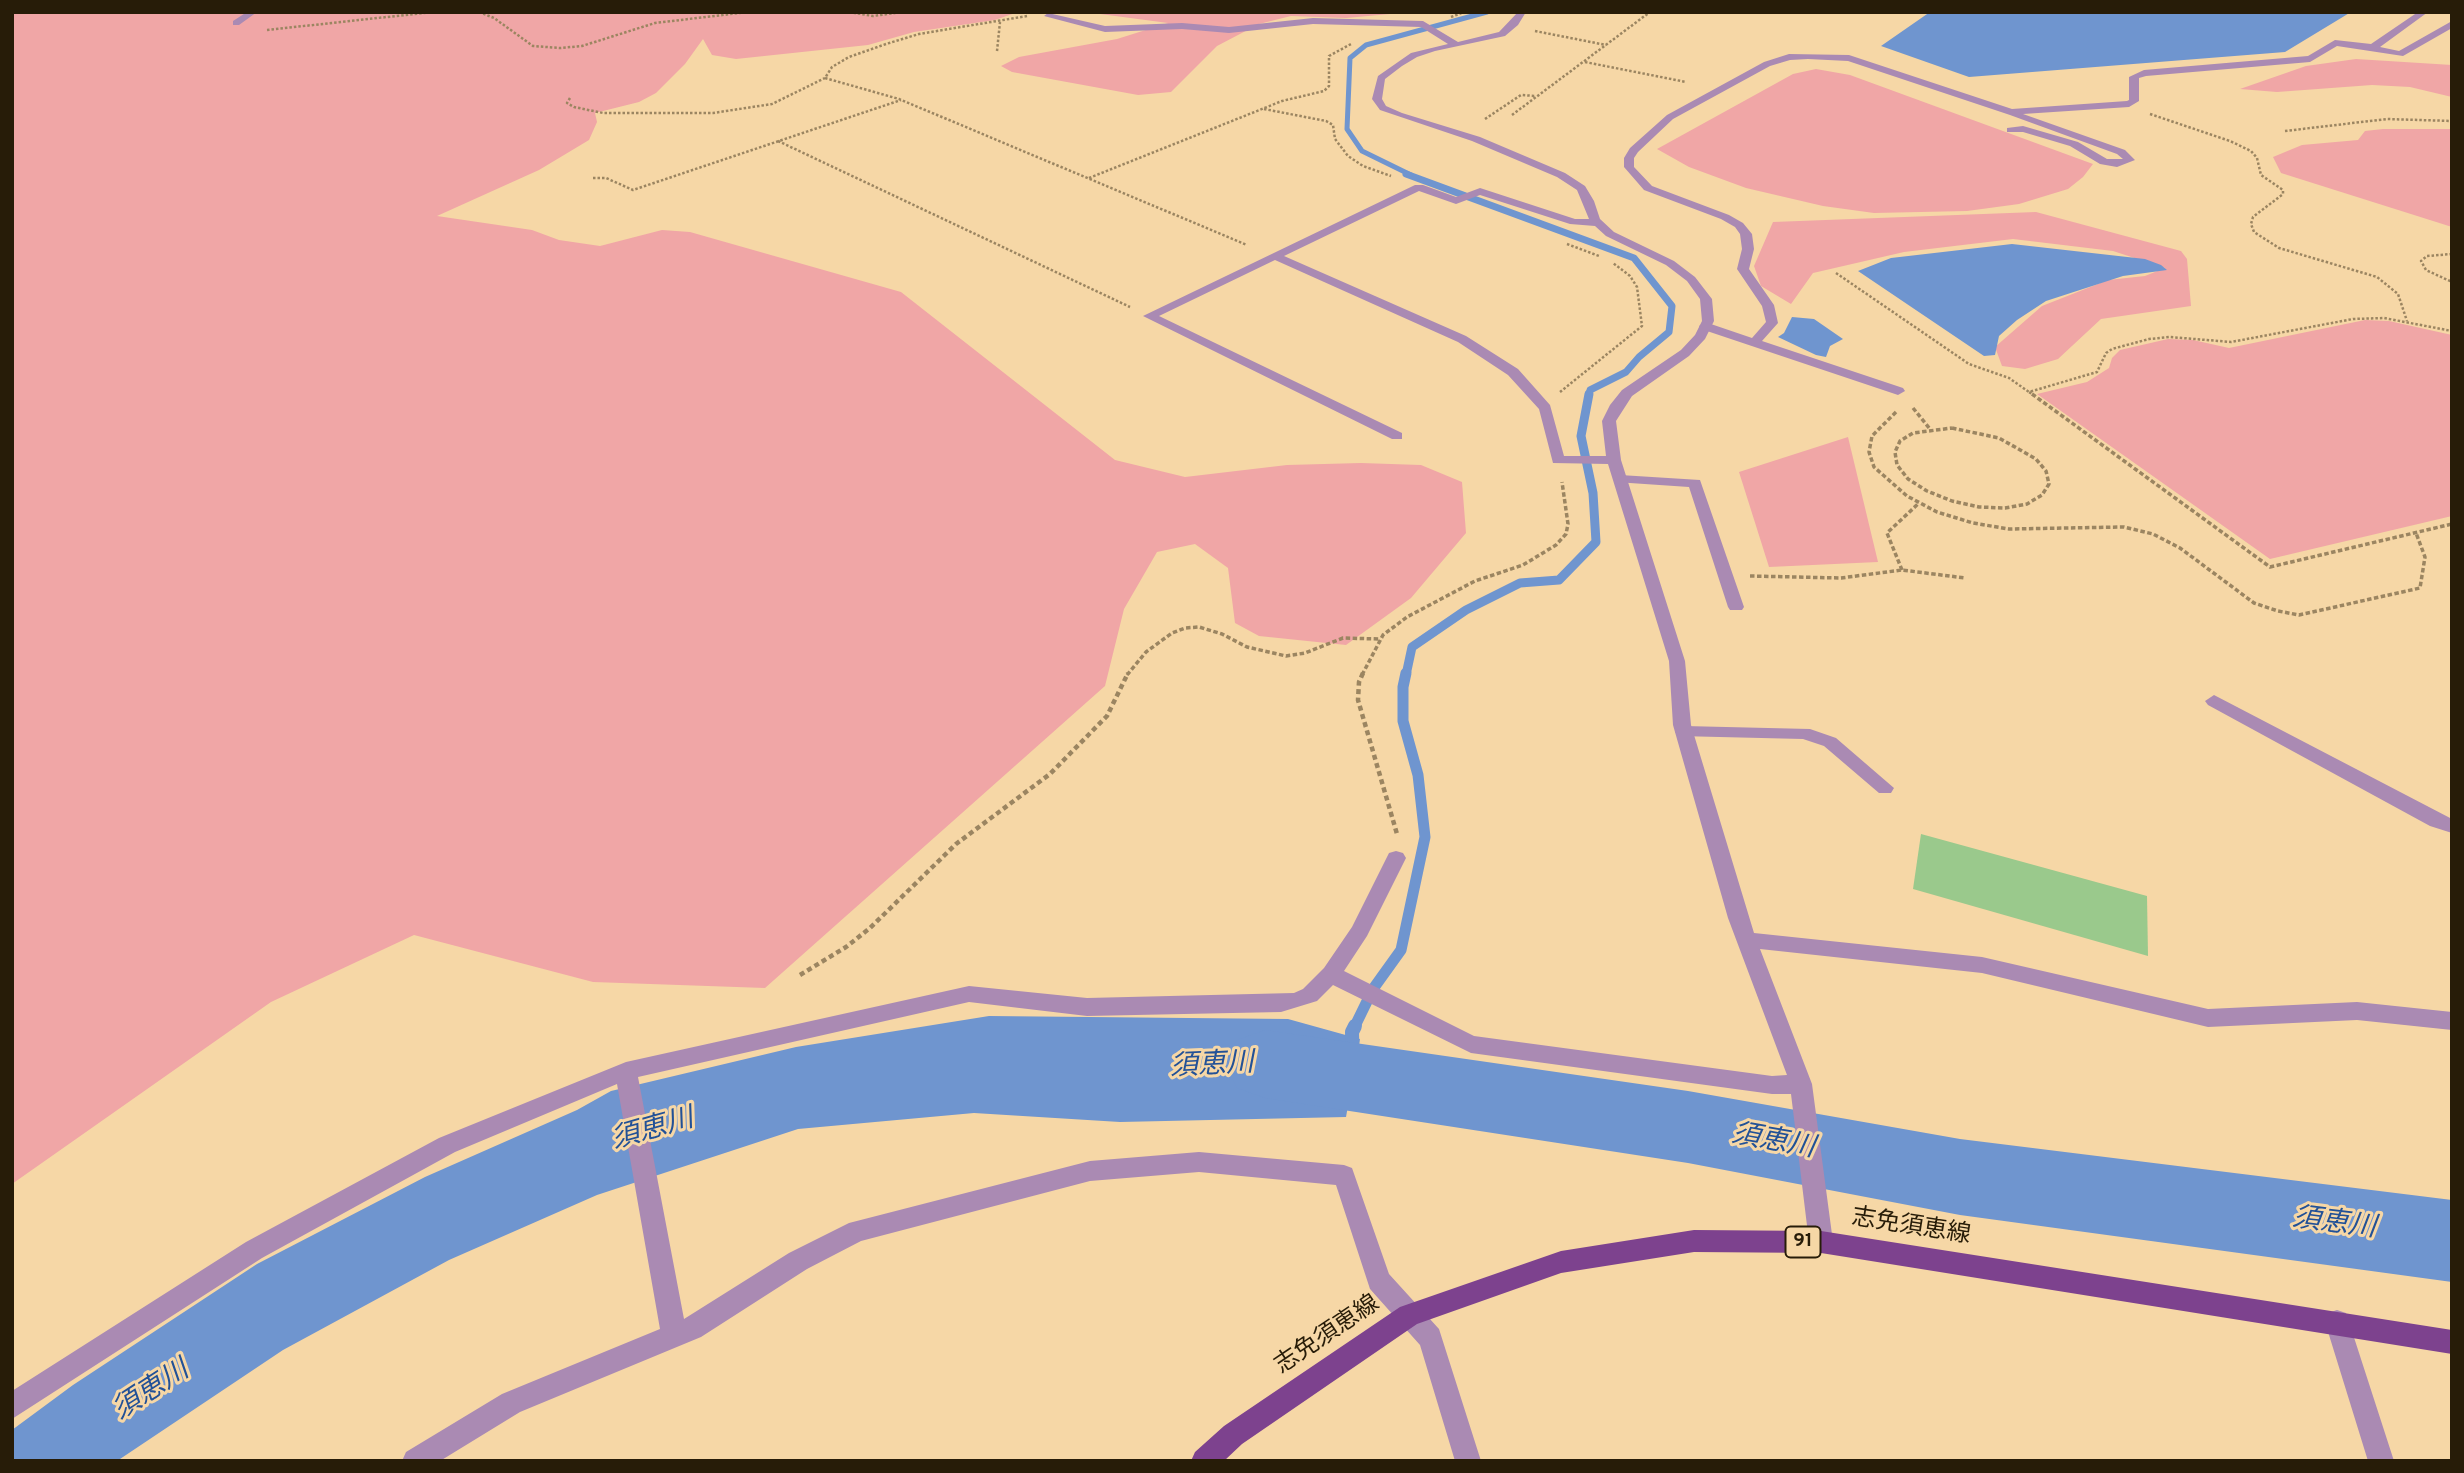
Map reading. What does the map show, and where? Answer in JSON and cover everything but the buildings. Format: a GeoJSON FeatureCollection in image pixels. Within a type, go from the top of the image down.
{"type":"FeatureCollection","features":[{"type":"Feature","properties":{"kind":"main road","name":"志免須恵線"},"geometry":{"type":"LineString","coordinates":[[1204,1461],[1233,1436],[1409,1315],[1561,1262],[1694,1241],[1821,1242],[2452,1342]]}},
{"type":"Feature","properties":{"kind":"street"},"geometry":{"type":"LineString","coordinates":[[236,23],[253,12]]}},
{"type":"Feature","properties":{"kind":"street"},"geometry":{"type":"LineString","coordinates":[[1522,12],[1502,34],[1414,55],[1381,78],[1377,99],[1383,108],[1486,143],[1560,175],[1581,188],[1599,223],[1609,234],[1670,263],[1691,279],[1706,299],[1708,321],[1701,336],[1685,353],[1627,393],[1609,421],[1614,460],[1677,662],[1684,732],[1738,918],[1801,1084],[1821,1242]]}},
{"type":"Feature","properties":{"kind":"street"},"geometry":{"type":"LineString","coordinates":[[2373,47],[2424,12]]}},
{"type":"Feature","properties":{"kind":"street"},"geometry":{"type":"LineString","coordinates":[[1048,16],[1105,29],[1181,26],[1229,30],[1313,21],[1423,24],[1457,45]]}},
{"type":"Feature","properties":{"kind":"street"},"geometry":{"type":"LineString","coordinates":[[2011,112],[2132,102],[2134,77],[2144,73],[2310,60],[2335,43],[2373,47],[2400,54],[2452,24]]}},
{"type":"Feature","properties":{"kind":"street"},"geometry":{"type":"LineString","coordinates":[[1754,343],[1772,323],[1768,305],[1743,269],[1748,249],[1746,234],[1739,225],[1725,217],[1648,188],[1629,167],[1629,158],[1634,150],[1670,117],[1767,64],[1789,57],[1849,58],[2011,112],[2121,152],[2129,156],[2130,160],[2117,164],[2104,162],[2074,144],[2023,129],[2010,131]]}},
{"type":"Feature","properties":{"kind":"street"},"geometry":{"type":"LineString","coordinates":[[1149,316],[1419,187],[1456,201],[1479,191],[1574,222],[1599,223]]}},
{"type":"Feature","properties":{"kind":"street"},"geometry":{"type":"LineString","coordinates":[[1277,257],[1462,339],[1513,372],[1545,408],[1558,460],[1614,460]]}},
{"type":"Feature","properties":{"kind":"street"},"geometry":{"type":"LineString","coordinates":[[1149,316],[1397,436]]}},
{"type":"Feature","properties":{"kind":"street"},"geometry":{"type":"LineString","coordinates":[[1705,326],[1898,391]]}},
{"type":"Feature","properties":{"kind":"street"},"geometry":{"type":"LineString","coordinates":[[1620,479],[1695,482],[1736,607]]}},
{"type":"Feature","properties":{"kind":"street"},"geometry":{"type":"LineString","coordinates":[[2214,701],[2437,821],[2452,826]]}},
{"type":"Feature","properties":{"kind":"street"},"geometry":{"type":"LineString","coordinates":[[1684,732],[1804,733],[1830,742],[1885,788]]}},
{"type":"Feature","properties":{"kind":"street"},"geometry":{"type":"LineString","coordinates":[[12,1406],[254,1250],[447,1145],[626,1071],[969,994],[1087,1007],[1281,1004],[1310,995],[1331,974],[1360,931],[1396,858]]}},
{"type":"Feature","properties":{"kind":"street"},"geometry":{"type":"LineString","coordinates":[[1747,940],[1982,965],[2208,1018],[2357,1011],[2452,1021]]}},
{"type":"Feature","properties":{"kind":"street"},"geometry":{"type":"LineString","coordinates":[[1331,974],[1471,1044],[1772,1085],[1801,1084]]}},
{"type":"Feature","properties":{"kind":"street"},"geometry":{"type":"LineString","coordinates":[[626,1071],[674,1335]]}},
{"type":"Feature","properties":{"kind":"street"},"geometry":{"type":"LineString","coordinates":[[415,1461],[511,1403],[692,1328],[798,1261],[857,1231],[1090,1171],[1199,1162],[1344,1175],[1380,1281],[1430,1338],[1468,1461]]}},
{"type":"Feature","properties":{"kind":"street"},"geometry":{"type":"LineString","coordinates":[[2337,1322],[2381,1461]]}},
{"type":"Feature","properties":{"kind":"path"},"geometry":{"type":"LineString","coordinates":[[236,23],[240,28],[271,30],[433,12]]}},
{"type":"Feature","properties":{"kind":"path"},"geometry":{"type":"LineString","coordinates":[[479,12],[494,18],[533,46],[560,48],[582,46],[655,23],[748,12]]}},
{"type":"Feature","properties":{"kind":"path"},"geometry":{"type":"LineString","coordinates":[[849,12],[873,16],[902,12]]}},
{"type":"Feature","properties":{"kind":"path"},"geometry":{"type":"LineString","coordinates":[[1512,116],[1650,12]]}},
{"type":"Feature","properties":{"kind":"path"},"geometry":{"type":"LineString","coordinates":[[569,98],[568,103],[574,107],[603,113],[713,113],[772,104],[825,78],[832,68],[849,57],[886,44],[919,34],[1028,15],[1048,16]]}},
{"type":"Feature","properties":{"kind":"path"},"geometry":{"type":"LineString","coordinates":[[997,51],[1000,22]]}},
{"type":"Feature","properties":{"kind":"path"},"geometry":{"type":"LineString","coordinates":[[1512,26],[1606,45]]}},
{"type":"Feature","properties":{"kind":"path"},"geometry":{"type":"LineString","coordinates":[[1089,178],[1282,101],[1324,91],[1329,86],[1331,54]]}},
{"type":"Feature","properties":{"kind":"path"},"geometry":{"type":"LineString","coordinates":[[1584,61],[1696,84]]}},
{"type":"Feature","properties":{"kind":"path"},"geometry":{"type":"LineString","coordinates":[[825,78],[902,100],[1277,257]]}},
{"type":"Feature","properties":{"kind":"path"},"geometry":{"type":"LineString","coordinates":[[1475,125],[1521,95],[1538,96]]}},
{"type":"Feature","properties":{"kind":"path"},"geometry":{"type":"LineString","coordinates":[[593,178],[606,178],[633,190],[902,100]]}},
{"type":"Feature","properties":{"kind":"path"},"geometry":{"type":"LineString","coordinates":[[2132,102],[2152,116],[2230,141],[2251,151],[2257,158],[2261,175],[2283,190],[2283,194],[2253,217],[2251,224],[2254,232],[2279,248],[2377,277],[2398,294],[2407,321]]}},
{"type":"Feature","properties":{"kind":"path"},"geometry":{"type":"LineString","coordinates":[[1263,109],[1326,121],[1333,125],[1335,139],[1348,156],[1363,166],[1419,187]]}},
{"type":"Feature","properties":{"kind":"path"},"geometry":{"type":"LineString","coordinates":[[2285,131],[2387,119],[2452,121]]}},
{"type":"Feature","properties":{"kind":"path"},"geometry":{"type":"LineString","coordinates":[[778,141],[1149,316]]}},
{"type":"Feature","properties":{"kind":"path"},"geometry":{"type":"LineString","coordinates":[[1565,243],[1601,257]]}},
{"type":"Feature","properties":{"kind":"path"},"geometry":{"type":"LineString","coordinates":[[2452,254],[2427,256],[2421,261],[2426,270],[2452,282]]}},
{"type":"Feature","properties":{"kind":"path"},"geometry":{"type":"LineString","coordinates":[[1545,408],[1562,389],[1642,326],[1637,287],[1630,276],[1609,261]]}},
{"type":"Feature","properties":{"kind":"path"},"geometry":{"type":"LineString","coordinates":[[1836,273],[1969,364],[2009,378],[2270,567],[2452,524]]}},
{"type":"Feature","properties":{"kind":"path"},"geometry":{"type":"LineString","coordinates":[[2029,392],[2087,377],[2097,372],[2106,353],[2112,349],[2149,339],[2171,337],[2231,342],[2353,319],[2384,318],[2452,331]]}},
{"type":"Feature","properties":{"kind":"path"},"geometry":{"type":"LineString","coordinates":[[1898,391],[1930,429],[1976,431],[2020,447],[2036,458],[2046,471],[2049,484],[2042,495],[2027,504],[2006,508],[1979,507],[1952,501],[1927,491],[1897,465],[1895,452],[1900,441],[1913,433],[1930,429]]}},
{"type":"Feature","properties":{"kind":"path"},"geometry":{"type":"LineString","coordinates":[[1909,404],[1896,411],[1872,436],[1869,452],[1874,467],[1888,481],[1919,503],[1937,512],[1973,523],[2009,530],[2124,527],[2153,534],[2180,548],[2254,603],[2299,615],[2420,588],[2425,557],[2416,533]]}},
{"type":"Feature","properties":{"kind":"path"},"geometry":{"type":"LineString","coordinates":[[1396,858],[1399,844],[1359,700],[1359,682],[1380,639],[1407,617],[1475,582],[1523,565],[1556,545],[1566,534],[1568,524],[1558,460]]}},
{"type":"Feature","properties":{"kind":"path"},"geometry":{"type":"LineString","coordinates":[[1902,569],[1886,533],[1919,503]]}},
{"type":"Feature","properties":{"kind":"path"},"geometry":{"type":"LineString","coordinates":[[1726,576],[1841,578],[1902,569],[1965,578]]}},
{"type":"Feature","properties":{"kind":"path"},"geometry":{"type":"LineString","coordinates":[[800,975],[846,947],[870,928],[956,844],[1050,774],[1107,716],[1130,670],[1171,633],[1199,627],[1222,634],[1247,647],[1286,656],[1305,653],[1343,639],[1380,639]]}},
{"type":"Feature","properties":{"kind":"shaded area"},"geometry":{"type":"Polygon","coordinates":[[[12,12],[1018,12],[995,20],[914,32],[868,45],[736,59],[712,55],[703,39],[685,64],[656,93],[639,102],[595,113],[597,122],[589,140],[539,170],[437,216],[532,230],[559,240],[600,246],[662,230],[690,232],[901,292],[1115,460],[1185,477],[1287,465],[1421,465],[1462,482],[1466,533],[1411,598],[1346,645],[1259,636],[1235,623],[1228,568],[1195,544],[1157,552],[1124,609],[1105,686],[765,988],[593,982],[414,935],[271,1002],[12,1184],[12,12]]]}},
{"type":"Feature","properties":{"kind":"shaded area"},"geometry":{"type":"Polygon","coordinates":[[[1085,12],[1412,12],[1346,18],[1291,16],[1259,24],[1217,46],[1171,92],[1138,95],[1012,72],[1001,66],[1019,57],[1117,39],[1168,23],[1085,12]]]}},
{"type":"Feature","properties":{"kind":"shaded area"},"geometry":{"type":"Polygon","coordinates":[[[2356,59],[2452,65],[2452,97],[2410,87],[2372,85],[2277,92],[2240,89],[2306,66],[2356,59]]]}},
{"type":"Feature","properties":{"kind":"shaded area"},"geometry":{"type":"Polygon","coordinates":[[[1816,69],[1850,75],[2093,164],[2083,177],[2068,189],[2019,204],[1967,211],[1874,213],[1823,206],[1746,188],[1689,167],[1657,149],[1793,74],[1816,69]]]}},
{"type":"Feature","properties":{"kind":"shaded area"},"geometry":{"type":"Polygon","coordinates":[[[2452,129],[2452,227],[2281,173],[2273,157],[2302,145],[2358,140],[2365,131],[2452,129]]]}},
{"type":"Feature","properties":{"kind":"shaded area"},"geometry":{"type":"Polygon","coordinates":[[[2036,212],[2181,251],[2187,259],[2191,306],[2101,319],[2058,359],[2025,369],[2002,366],[1995,347],[2042,306],[2108,280],[2145,276],[2165,268],[2113,251],[2013,239],[1904,252],[1813,273],[1791,304],[1761,286],[1754,266],[1773,222],[2036,212]]]}},
{"type":"Feature","properties":{"kind":"shaded area"},"geometry":{"type":"Polygon","coordinates":[[[2365,320],[2389,321],[2452,335],[2452,516],[2270,559],[2037,394],[2087,382],[2109,368],[2112,358],[2120,350],[2168,339],[2193,340],[2229,348],[2365,320]]]}},
{"type":"Feature","properties":{"kind":"shaded area"},"geometry":{"type":"Polygon","coordinates":[[[1848,437],[1878,562],[1769,567],[1739,472],[1848,437]]]}},
{"type":"Feature","properties":{"kind":"water"},"geometry":{"type":"Polygon","coordinates":[[[1930,12],[2351,12],[2285,52],[1969,77],[1881,46],[1930,12]]]}},
{"type":"Feature","properties":{"kind":"water"},"geometry":{"type":"Polygon","coordinates":[[[2012,244],[2145,259],[2167,270],[2123,276],[2046,301],[1999,336],[1995,355],[1984,356],[1858,271],[1891,258],[2012,244]]]}},
{"type":"Feature","properties":{"kind":"water"},"geometry":{"type":"Polygon","coordinates":[[[1792,317],[1814,319],[1843,339],[1830,346],[1826,357],[1816,355],[1778,337],[1784,333],[1792,317]]]}},
{"type":"Feature","properties":{"kind":"water"},"geometry":{"type":"Polygon","coordinates":[[[989,1016],[1288,1019],[1360,1039],[1346,1117],[1120,1122],[974,1113],[798,1129],[597,1195],[449,1260],[283,1350],[117,1461],[12,1461],[12,1430],[73,1385],[257,1264],[425,1177],[577,1110],[611,1091],[796,1047],[989,1016]]]}},
{"type":"Feature","properties":{"kind":"waterway"},"geometry":{"type":"LineString","coordinates":[[1411,175],[1362,151],[1347,129],[1350,58],[1366,45],[1487,12]]}},
{"type":"Feature","properties":{"kind":"waterway"},"geometry":{"type":"LineString","coordinates":[[1406,174],[1634,258],[1672,306],[1669,332],[1639,357],[1626,372],[1590,390],[1589,396]]}},
{"type":"Feature","properties":{"kind":"waterway"},"geometry":{"type":"LineString","coordinates":[[1406,675],[1412,647],[1466,610],[1520,583],[1559,580],[1596,542],[1593,493],[1581,436],[1589,394]]}},
{"type":"Feature","properties":{"kind":"waterway"},"geometry":{"type":"LineString","coordinates":[[1354,1028],[1373,989],[1401,950],[1425,837],[1418,775],[1403,721],[1403,687],[1406,673]]}},
{"type":"Feature","properties":{"kind":"waterway"},"geometry":{"type":"LineString","coordinates":[[1353,1077],[1354,1028]]}},
{"type":"Feature","properties":{"kind":"waterway","name":"須恵川"},"geometry":{"type":"LineString","coordinates":[[1265,1064],[1688,1127],[1960,1177],[2452,1241]]}}]}
